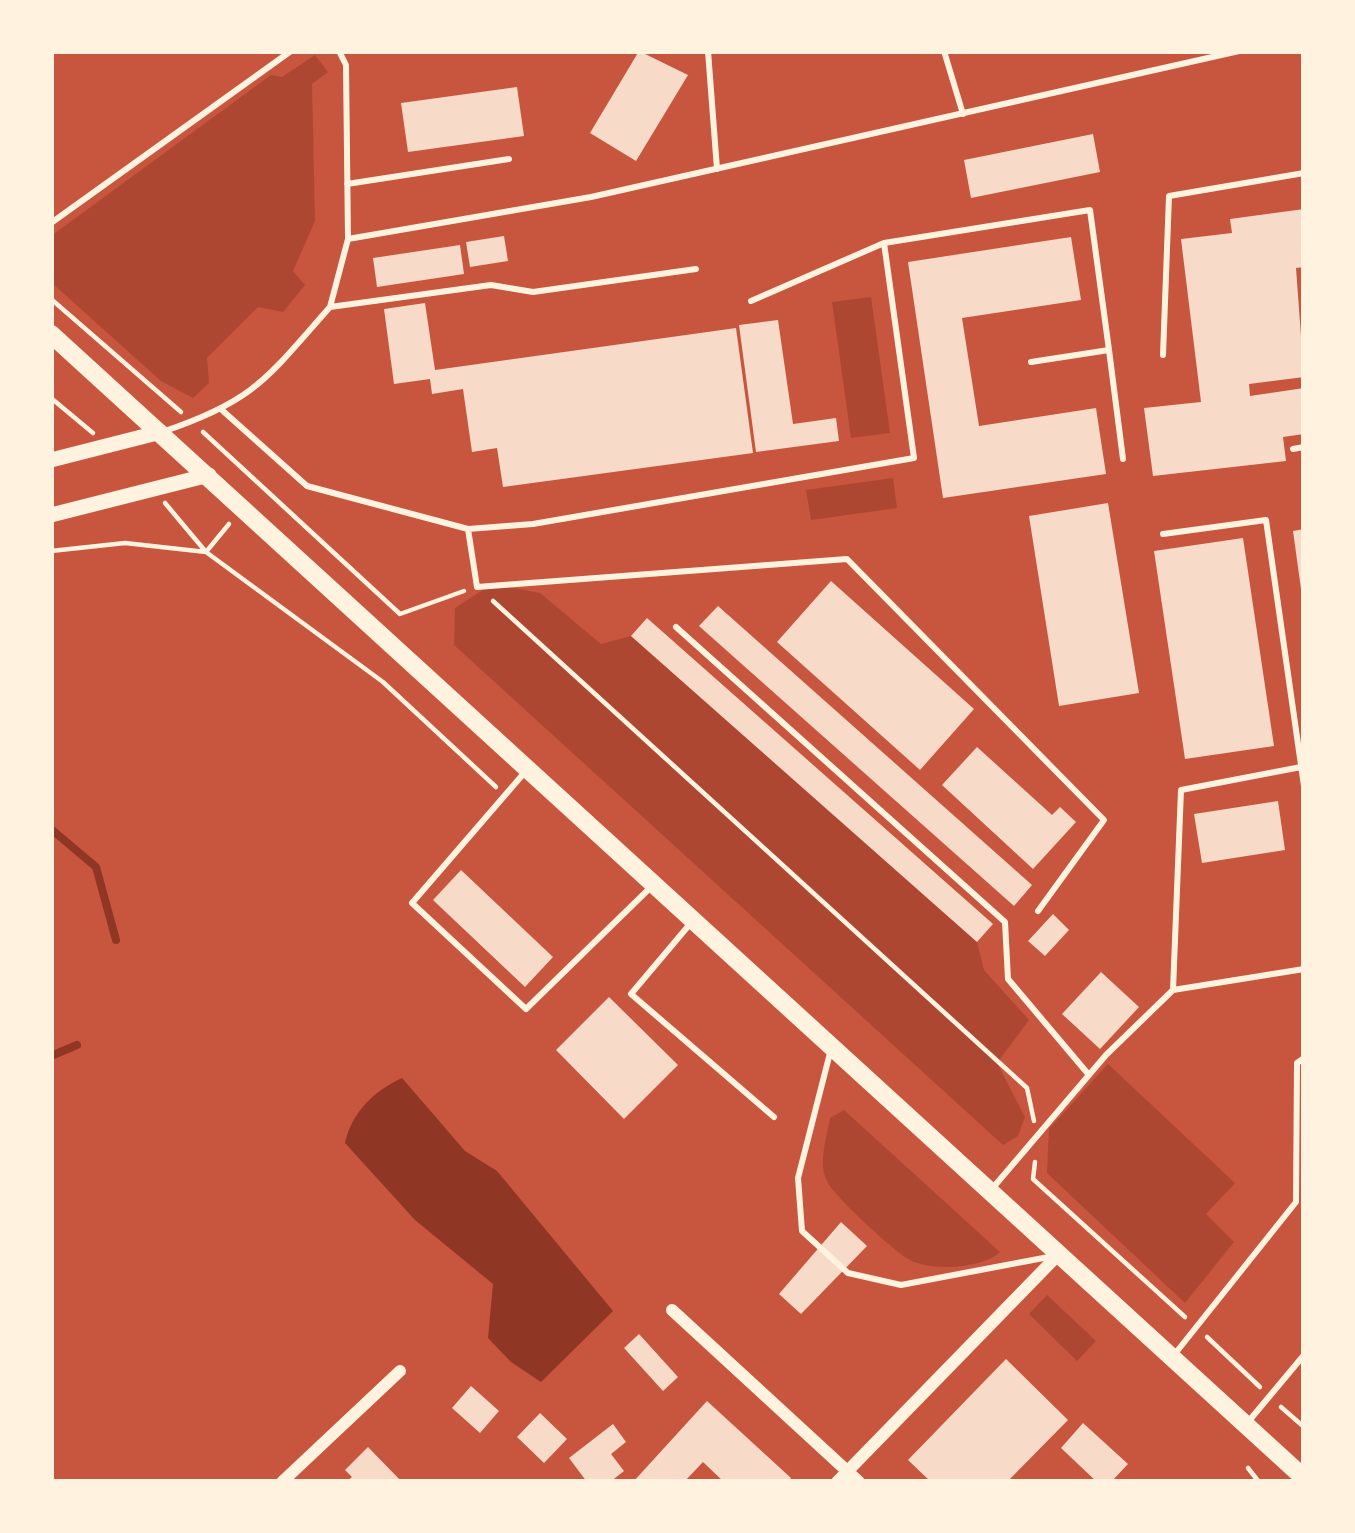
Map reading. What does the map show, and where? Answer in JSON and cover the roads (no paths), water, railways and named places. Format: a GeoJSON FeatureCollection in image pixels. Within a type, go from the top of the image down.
{"type":"FeatureCollection","features":[{"type":"Feature","properties":{"kind":"main road"},"geometry":{"type":"LineString","coordinates":[[51,334],[1304,1478]]}},
{"type":"Feature","properties":{"kind":"street"},"geometry":{"type":"LineString","coordinates":[[51,460],[161,432]]}},
{"type":"Feature","properties":{"kind":"street"},"geometry":{"type":"LineString","coordinates":[[51,515],[209,475]]}},
{"type":"Feature","properties":{"kind":"street"},"geometry":{"type":"LineString","coordinates":[[842,1476],[1058,1255]]}},
{"type":"Feature","properties":{"kind":"street"},"geometry":{"type":"LineString","coordinates":[[672,1310],[842,1476],[859,1482]]}},
{"type":"Feature","properties":{"kind":"street"},"geometry":{"type":"LineString","coordinates":[[282,1482],[400,1372]]}},
{"type":"Feature","properties":{"kind":"lane"},"geometry":{"type":"LineString","coordinates":[[51,223],[291,51]]}},
{"type":"Feature","properties":{"kind":"lane"},"geometry":{"type":"LineString","coordinates":[[161,432],[223,411],[259,387],[330,307],[348,239],[346,65],[339,51]]}},
{"type":"Feature","properties":{"kind":"lane"},"geometry":{"type":"LineString","coordinates":[[708,51],[717,169]]}},
{"type":"Feature","properties":{"kind":"lane"},"geometry":{"type":"LineString","coordinates":[[944,51],[963,115]]}},
{"type":"Feature","properties":{"kind":"lane"},"geometry":{"type":"LineString","coordinates":[[348,239],[717,169],[1239,51]]}},
{"type":"Feature","properties":{"kind":"lane"},"geometry":{"type":"LineString","coordinates":[[347,184],[509,159]]}},
{"type":"Feature","properties":{"kind":"lane"},"geometry":{"type":"LineString","coordinates":[[1163,355],[1169,196],[1304,173]]}},
{"type":"Feature","properties":{"kind":"lane"},"geometry":{"type":"LineString","coordinates":[[751,301],[884,243],[1090,210],[1123,459]]}},
{"type":"Feature","properties":{"kind":"lane"},"geometry":{"type":"LineString","coordinates":[[223,411],[308,486],[468,529],[533,524],[914,458],[884,243]]}},
{"type":"Feature","properties":{"kind":"lane"},"geometry":{"type":"LineString","coordinates":[[330,307],[491,285],[533,292],[696,269]]}},
{"type":"Feature","properties":{"kind":"lane"},"geometry":{"type":"LineString","coordinates":[[1031,362],[1109,350]]}},
{"type":"Feature","properties":{"kind":"lane"},"geometry":{"type":"LineString","coordinates":[[1293,449],[1304,447]]}},
{"type":"Feature","properties":{"kind":"lane"},"geometry":{"type":"LineString","coordinates":[[1163,535],[1266,520],[1304,786]]}},
{"type":"Feature","properties":{"kind":"lane"},"geometry":{"type":"LineString","coordinates":[[468,529],[477,587],[847,559],[1105,820],[1038,910]]}},
{"type":"Feature","properties":{"kind":"lane"},"geometry":{"type":"LineString","coordinates":[[676,627],[1005,922],[1008,979],[1089,1075]]}},
{"type":"Feature","properties":{"kind":"lane"},"geometry":{"type":"LineString","coordinates":[[1173,990],[1181,790],[1301,767]]}},
{"type":"Feature","properties":{"kind":"lane"},"geometry":{"type":"LineString","coordinates":[[527,769],[412,903],[526,1009],[653,885]]}},
{"type":"Feature","properties":{"kind":"lane"},"geometry":{"type":"LineString","coordinates":[[692,921],[631,994],[774,1117]]}},
{"type":"Feature","properties":{"kind":"lane"},"geometry":{"type":"LineString","coordinates":[[989,1192],[1089,1075],[1173,990],[1304,968]]}},
{"type":"Feature","properties":{"kind":"lane"},"geometry":{"type":"LineString","coordinates":[[831,1049],[798,1178],[802,1231],[848,1273],[901,1285],[1058,1255]]}},
{"type":"Feature","properties":{"kind":"lane"},"geometry":{"type":"LineString","coordinates":[[1172,1358],[1296,1202],[1297,1063],[1304,1058]]}},
{"type":"Feature","properties":{"kind":"lane"},"geometry":{"type":"LineString","coordinates":[[1245,1425],[1304,1355]]}},
{"type":"Feature","properties":{"kind":"waterway"},"geometry":{"type":"LineString","coordinates":[[51,829],[96,867],[116,940]]}},
{"type":"Feature","properties":{"kind":"waterway"},"geometry":{"type":"LineString","coordinates":[[51,1056],[77,1045]]}}]}
